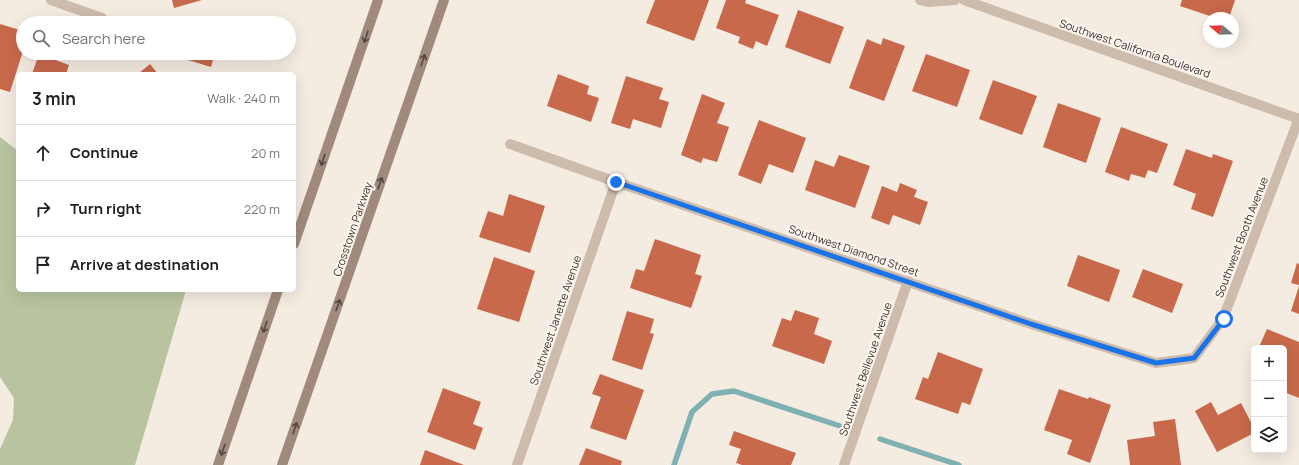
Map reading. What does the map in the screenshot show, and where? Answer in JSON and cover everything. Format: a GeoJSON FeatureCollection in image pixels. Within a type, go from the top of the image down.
{"type":"FeatureCollection","features":[{"type":"Feature","properties":{"kind":"main road"},"geometry":{"type":"LineString","coordinates":[[296,238],[378,0]]}},
{"type":"Feature","properties":{"kind":"main road","name":"Crosstown Parkway"},"geometry":{"type":"LineString","coordinates":[[282,465],[444,0]]}},
{"type":"Feature","properties":{"kind":"main road"},"geometry":{"type":"LineString","coordinates":[[218,465],[277,292]]}},
{"type":"Feature","properties":{"kind":"street"},"geometry":{"type":"LineString","coordinates":[[51,0],[96,16]]}},
{"type":"Feature","properties":{"kind":"street"},"geometry":{"type":"LineString","coordinates":[[920,0],[929,2],[955,0]]}},
{"type":"Feature","properties":{"kind":"street","name":"Southwest California Boulevard"},"geometry":{"type":"LineString","coordinates":[[964,0],[1299,119]]}},
{"type":"Feature","properties":{"kind":"street","name":"Southwest Booth Avenue"},"geometry":{"type":"LineString","coordinates":[[1194,358],[1224,319],[1299,119]]}},
{"type":"Feature","properties":{"kind":"street","name":"Southwest Diamond Street"},"geometry":{"type":"LineString","coordinates":[[510,144],[616,182],[1031,324],[1156,363],[1194,358]]}},
{"type":"Feature","properties":{"kind":"street","name":"Southwest Janette Avenue"},"geometry":{"type":"LineString","coordinates":[[517,465],[616,182]]}},
{"type":"Feature","properties":{"kind":"street","name":"Southwest Bellevue Avenue"},"geometry":{"type":"LineString","coordinates":[[844,465],[908,281]]}},
{"type":"Feature","properties":{"kind":"green space"},"geometry":{"type":"Polygon","coordinates":[[[0,137],[16,149],[16,292],[185,292],[135,465],[0,465],[0,449],[13,420],[14,398],[0,377],[0,137]]]}},
{"type":"Feature","properties":{"kind":"building"},"geometry":{"type":"Polygon","coordinates":[[[172,0],[202,0],[174,8],[172,0]]]}},
{"type":"Feature","properties":{"kind":"building"},"geometry":{"type":"Polygon","coordinates":[[[655,0],[709,0],[694,41],[646,23],[655,0]]]}},
{"type":"Feature","properties":{"kind":"building"},"geometry":{"type":"Polygon","coordinates":[[[726,0],[746,0],[745,3],[779,15],[767,46],[756,41],[753,49],[738,43],[740,37],[716,28],[726,0]]]}},
{"type":"Feature","properties":{"kind":"building"},"geometry":{"type":"Polygon","coordinates":[[[1182,0],[1235,0],[1231,12],[1203,12],[1203,14],[1180,6],[1182,0]]]}},
{"type":"Feature","properties":{"kind":"building"},"geometry":{"type":"Polygon","coordinates":[[[798,10],[844,27],[830,64],[785,47],[798,10]]]}},
{"type":"Feature","properties":{"kind":"building"},"geometry":{"type":"Polygon","coordinates":[[[0,24],[16,29],[16,60],[20,60],[10,92],[0,89],[0,24]]]}},
{"type":"Feature","properties":{"kind":"building"},"geometry":{"type":"Polygon","coordinates":[[[883,38],[905,46],[884,101],[849,88],[867,39],[881,45],[883,38]]]}},
{"type":"Feature","properties":{"kind":"building"},"geometry":{"type":"Polygon","coordinates":[[[926,54],[970,70],[957,107],[912,91],[926,54]]]}},
{"type":"Feature","properties":{"kind":"building"},"geometry":{"type":"Polygon","coordinates":[[[37,60],[55,60],[69,65],[67,72],[33,72],[37,60]]]}},
{"type":"Feature","properties":{"kind":"building"},"geometry":{"type":"Polygon","coordinates":[[[188,60],[213,60],[211,67],[188,60]]]}},
{"type":"Feature","properties":{"kind":"building"},"geometry":{"type":"Polygon","coordinates":[[[150,64],[156,72],[140,72],[150,64]]]}},
{"type":"Feature","properties":{"kind":"building"},"geometry":{"type":"Polygon","coordinates":[[[558,74],[589,86],[587,94],[599,98],[591,122],[547,106],[558,74]]]}},
{"type":"Feature","properties":{"kind":"building"},"geometry":{"type":"Polygon","coordinates":[[[626,76],[663,88],[659,99],[669,102],[661,128],[633,119],[630,129],[611,123],[626,76]]]}},
{"type":"Feature","properties":{"kind":"building"},"geometry":{"type":"Polygon","coordinates":[[[993,80],[1037,96],[1022,135],[979,119],[993,80]]]}},
{"type":"Feature","properties":{"kind":"building"},"geometry":{"type":"Polygon","coordinates":[[[702,94],[725,103],[717,123],[729,127],[717,162],[703,158],[701,163],[681,155],[702,94]]]}},
{"type":"Feature","properties":{"kind":"building"},"geometry":{"type":"Polygon","coordinates":[[[1058,103],[1101,118],[1086,163],[1043,147],[1058,103]]]}},
{"type":"Feature","properties":{"kind":"building"},"geometry":{"type":"Polygon","coordinates":[[[759,120],[806,138],[793,173],[769,164],[761,184],[738,175],[759,120]]]}},
{"type":"Feature","properties":{"kind":"building"},"geometry":{"type":"Polygon","coordinates":[[[1121,127],[1168,144],[1157,173],[1148,170],[1145,178],[1131,174],[1129,181],[1105,172],[1121,127]]]}},
{"type":"Feature","properties":{"kind":"building"},"geometry":{"type":"Polygon","coordinates":[[[1186,149],[1212,158],[1213,154],[1233,161],[1213,217],[1191,209],[1196,194],[1173,185],[1186,149]]]}},
{"type":"Feature","properties":{"kind":"building"},"geometry":{"type":"Polygon","coordinates":[[[839,155],[870,166],[855,208],[805,190],[815,160],[834,167],[839,155]]]}},
{"type":"Feature","properties":{"kind":"building"},"geometry":{"type":"Polygon","coordinates":[[[900,183],[917,190],[914,197],[928,202],[920,225],[893,215],[889,225],[871,218],[882,186],[897,192],[900,183]]]}},
{"type":"Feature","properties":{"kind":"building"},"geometry":{"type":"Polygon","coordinates":[[[509,194],[545,206],[530,253],[479,237],[488,211],[503,216],[509,194]]]}},
{"type":"Feature","properties":{"kind":"building"},"geometry":{"type":"Polygon","coordinates":[[[655,239],[701,255],[695,274],[702,276],[691,308],[630,288],[636,269],[644,271],[655,239]]]}},
{"type":"Feature","properties":{"kind":"building"},"geometry":{"type":"Polygon","coordinates":[[[1078,255],[1120,270],[1109,302],[1067,286],[1078,255]]]}},
{"type":"Feature","properties":{"kind":"building"},"geometry":{"type":"Polygon","coordinates":[[[494,257],[535,271],[519,322],[477,309],[494,257]]]}},
{"type":"Feature","properties":{"kind":"building"},"geometry":{"type":"Polygon","coordinates":[[[1297,263],[1299,264],[1299,285],[1291,283],[1297,263]]]}},
{"type":"Feature","properties":{"kind":"building"},"geometry":{"type":"Polygon","coordinates":[[[1143,269],[1183,284],[1172,313],[1132,297],[1143,269]]]}},
{"type":"Feature","properties":{"kind":"building"},"geometry":{"type":"Polygon","coordinates":[[[1299,286],[1299,314],[1291,311],[1299,286]]]}},
{"type":"Feature","properties":{"kind":"building"},"geometry":{"type":"Polygon","coordinates":[[[795,310],[819,318],[814,334],[832,341],[824,364],[772,346],[782,318],[791,321],[795,310]]]}},
{"type":"Feature","properties":{"kind":"building"},"geometry":{"type":"Polygon","coordinates":[[[627,311],[654,319],[650,333],[654,334],[642,370],[612,360],[627,311]]]}},
{"type":"Feature","properties":{"kind":"building"},"geometry":{"type":"Polygon","coordinates":[[[1267,329],[1299,342],[1299,398],[1287,393],[1287,345],[1260,345],[1267,329]]]}},
{"type":"Feature","properties":{"kind":"building"},"geometry":{"type":"Polygon","coordinates":[[[938,352],[983,369],[970,405],[962,402],[958,414],[915,399],[923,377],[928,379],[938,352]]]}},
{"type":"Feature","properties":{"kind":"building"},"geometry":{"type":"Polygon","coordinates":[[[600,374],[644,390],[626,440],[590,428],[601,397],[592,394],[600,374]]]}},
{"type":"Feature","properties":{"kind":"building"},"geometry":{"type":"Polygon","coordinates":[[[443,388],[481,402],[473,424],[483,428],[475,450],[427,432],[443,388]]]}},
{"type":"Feature","properties":{"kind":"building"},"geometry":{"type":"Polygon","coordinates":[[[1059,389],[1111,405],[1090,463],[1067,454],[1072,440],[1044,430],[1059,389]]]}},
{"type":"Feature","properties":{"kind":"building"},"geometry":{"type":"Polygon","coordinates":[[[1211,402],[1218,415],[1241,403],[1251,422],[1251,435],[1217,452],[1195,411],[1211,402]]]}},
{"type":"Feature","properties":{"kind":"building"},"geometry":{"type":"Polygon","coordinates":[[[1175,419],[1181,465],[1130,465],[1127,440],[1155,436],[1153,422],[1175,419]]]}},
{"type":"Feature","properties":{"kind":"building"},"geometry":{"type":"Polygon","coordinates":[[[734,431],[796,453],[791,465],[742,465],[736,463],[741,449],[729,445],[734,431]]]}},
{"type":"Feature","properties":{"kind":"building"},"geometry":{"type":"Polygon","coordinates":[[[586,448],[622,461],[621,465],[579,465],[586,448]]]}},
{"type":"Feature","properties":{"kind":"building"},"geometry":{"type":"Polygon","coordinates":[[[425,450],[464,465],[420,465],[425,450]]]}},
{"type":"Feature","properties":{"kind":"waterway"},"geometry":{"type":"LineString","coordinates":[[674,465],[692,412],[712,394],[734,391],[843,427]]}},
{"type":"Feature","properties":{"kind":"waterway"},"geometry":{"type":"LineString","coordinates":[[880,439],[959,465]]}},
{"type":"Feature","properties":{"kind":"route"},"geometry":{"type":"LineString","coordinates":[[616,182],[1031,324],[1156,363],[1194,358],[1224,319]]}}]}
